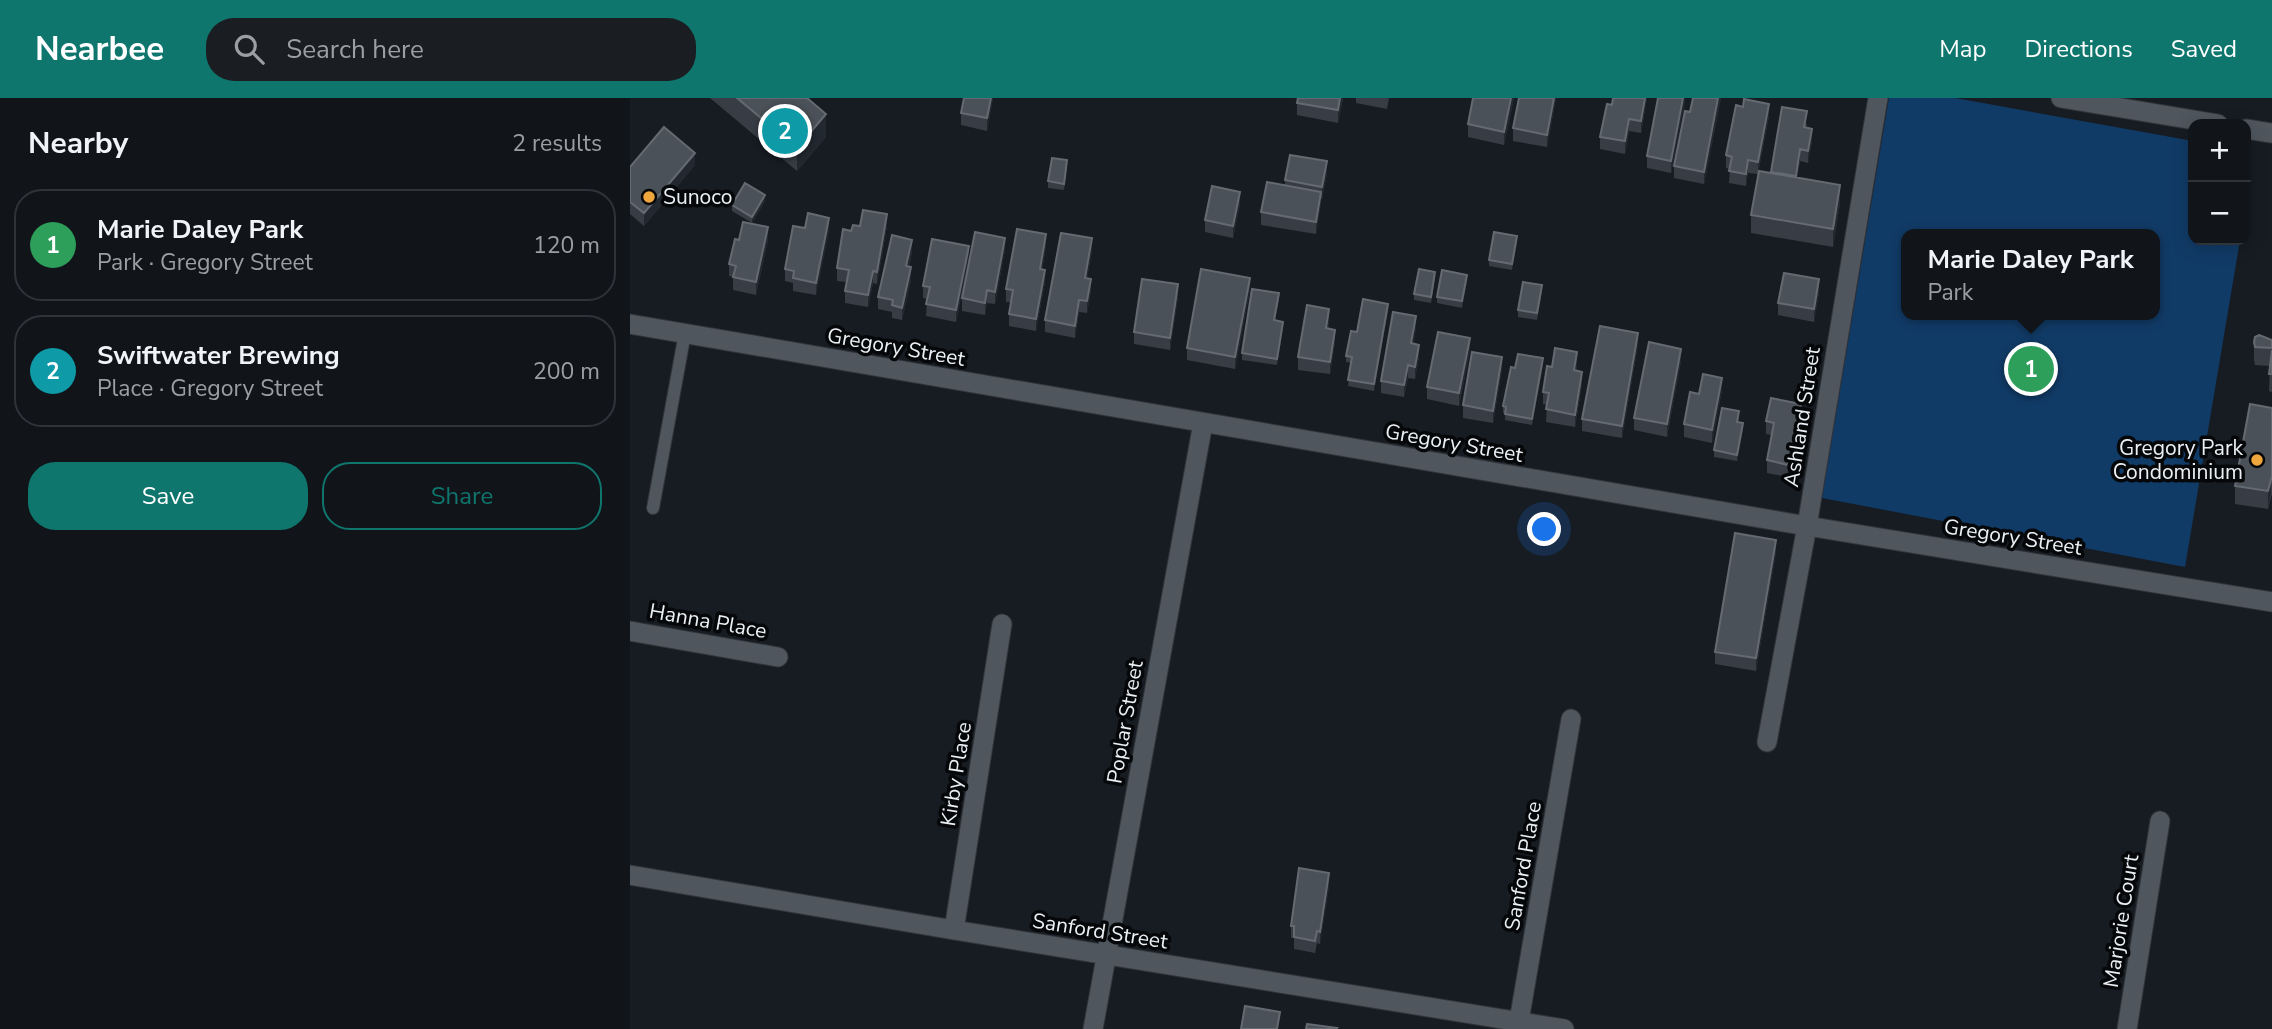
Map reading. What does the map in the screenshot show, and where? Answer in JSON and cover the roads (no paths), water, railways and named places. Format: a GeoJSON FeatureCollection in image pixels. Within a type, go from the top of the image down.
{"type":"FeatureCollection","features":[{"type":"Feature","properties":{"kind":"street","name":"Ashland Street"},"geometry":{"type":"LineString","coordinates":[[1767,743],[1807,526],[1878,98]]}},
{"type":"Feature","properties":{"kind":"street"},"geometry":{"type":"LineString","coordinates":[[2061,98],[2188,119]]}},
{"type":"Feature","properties":{"kind":"street"},"geometry":{"type":"LineString","coordinates":[[2251,130],[2272,133]]}},
{"type":"Feature","properties":{"kind":"street","name":"Gregory Street"},"geometry":{"type":"LineString","coordinates":[[630,324],[1807,526],[2272,602]]}},
{"type":"Feature","properties":{"kind":"street","name":"Poplar Street"},"geometry":{"type":"LineString","coordinates":[[1093,1029],[1203,423]]}},
{"type":"Feature","properties":{"kind":"street","name":"Kirby Place"},"geometry":{"type":"LineString","coordinates":[[954,930],[1002,624]]}},
{"type":"Feature","properties":{"kind":"street","name":"Hanna Place"},"geometry":{"type":"LineString","coordinates":[[630,631],[778,657]]}},
{"type":"Feature","properties":{"kind":"street","name":"Sanford Place"},"geometry":{"type":"LineString","coordinates":[[1519,1021],[1571,719]]}},
{"type":"Feature","properties":{"kind":"street","name":"Marjorie Court"},"geometry":{"type":"LineString","coordinates":[[2127,1029],[2160,821]]}},
{"type":"Feature","properties":{"kind":"street","name":"Sanford Street"},"geometry":{"type":"LineString","coordinates":[[630,875],[1564,1029]]}},
{"type":"Feature","properties":{"kind":"lane"},"geometry":{"type":"LineString","coordinates":[[653,508],[685,333]]}},
{"type":"Feature","properties":{"kind":"place","name":"Swiftwater Brewing"},"geometry":{"type":"Point","coordinates":[785,131]}},
{"type":"Feature","properties":{"kind":"place","name":"Sunoco"},"geometry":{"type":"Point","coordinates":[649,197]}},
{"type":"Feature","properties":{"kind":"place","name":"Marie Daley Park"},"geometry":{"type":"Point","coordinates":[2031,369]}},
{"type":"Feature","properties":{"kind":"place","name":"Gregory Park Condominium"},"geometry":{"type":"Point","coordinates":[2257,460]}}]}
